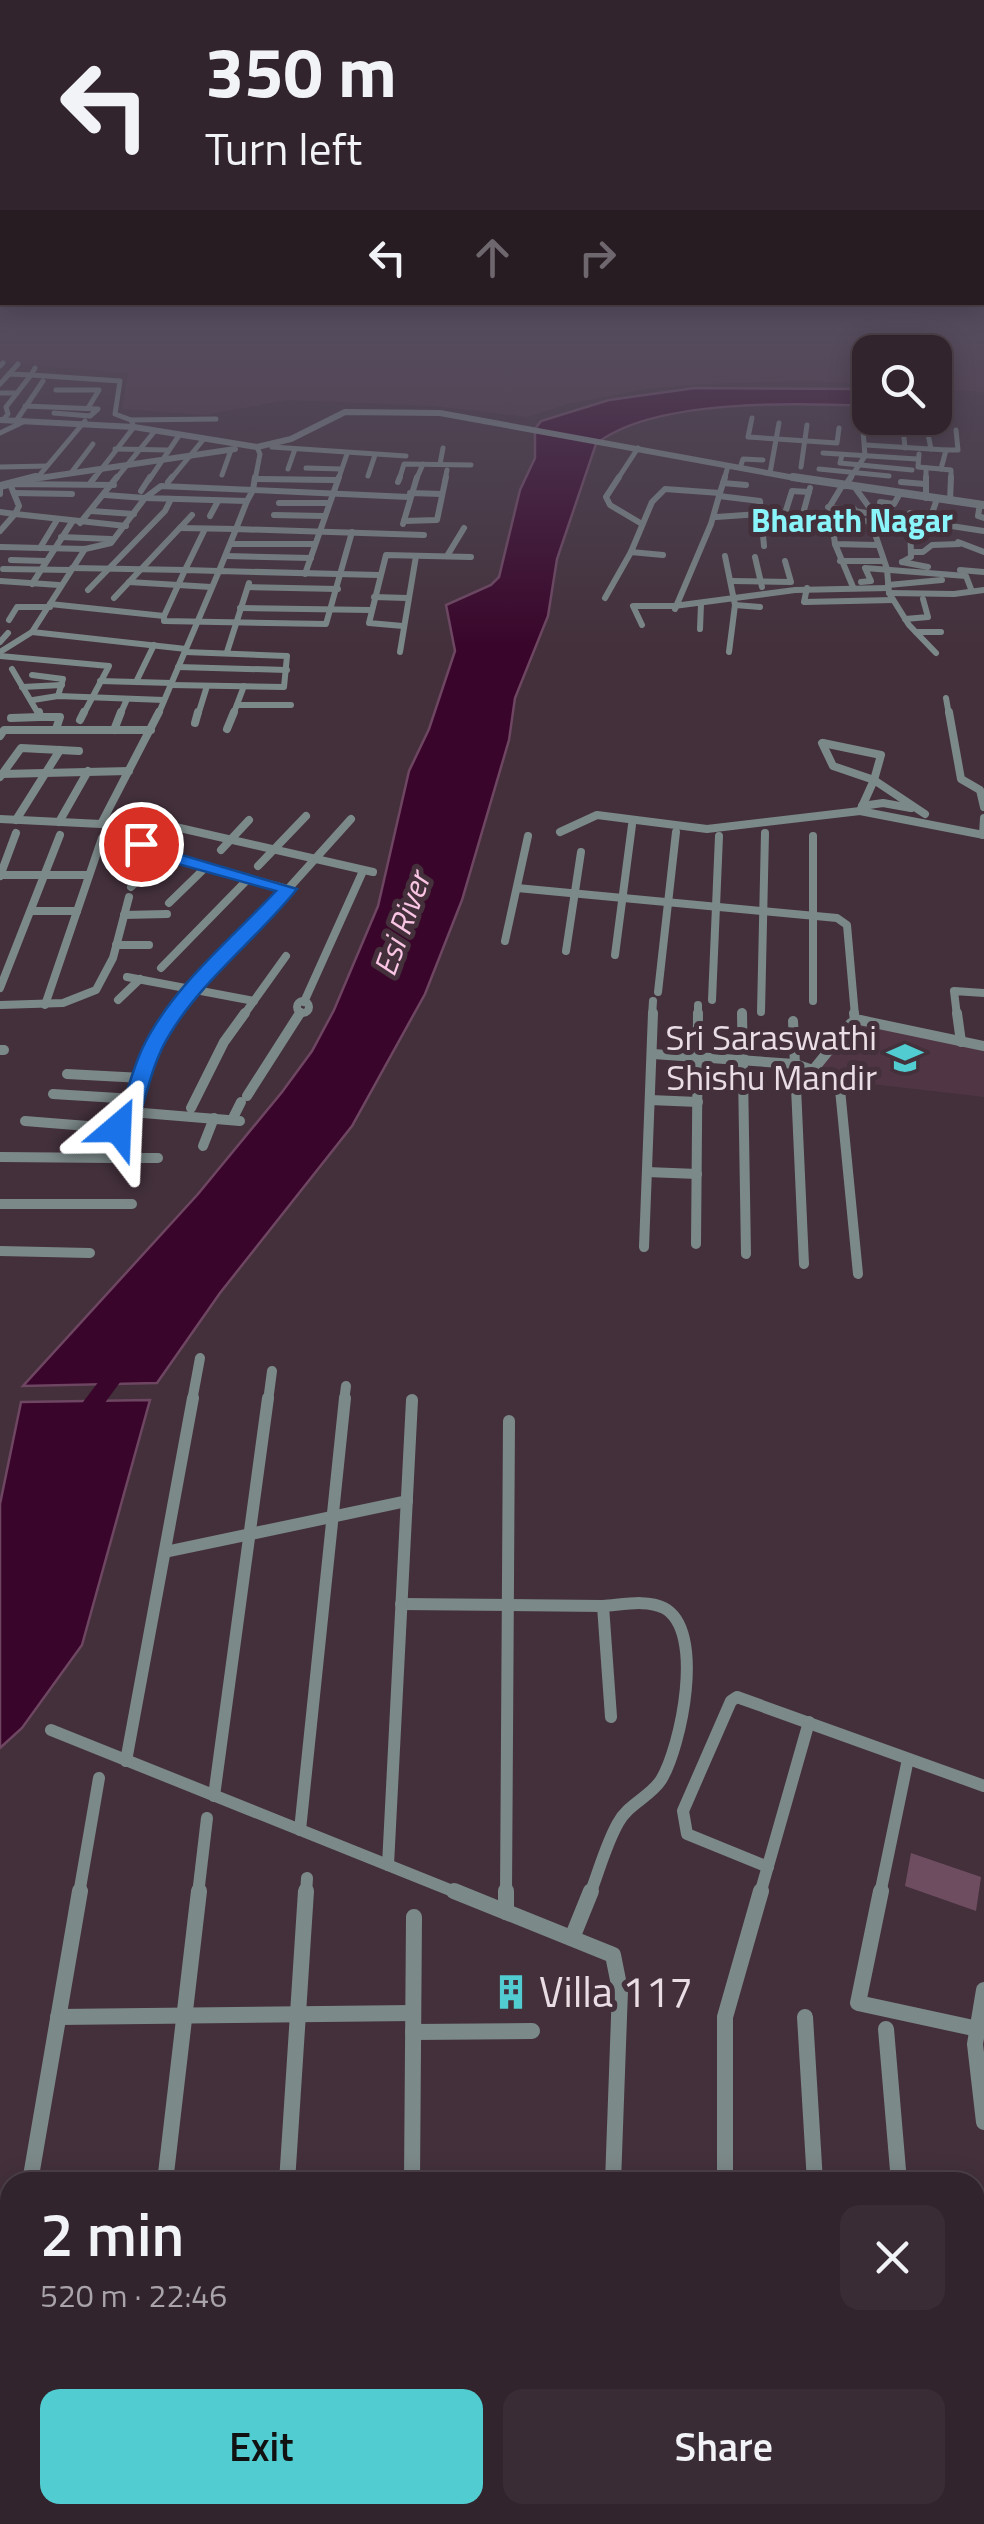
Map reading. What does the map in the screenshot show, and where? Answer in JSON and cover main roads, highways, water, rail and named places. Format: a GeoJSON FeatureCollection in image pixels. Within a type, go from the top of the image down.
{"type":"FeatureCollection","features":[{"type":"Feature","properties":{"kind":"water"},"geometry":{"type":"Polygon","coordinates":[[[568,413],[680,413],[621,429],[596,444],[557,559],[548,616],[515,698],[509,740],[462,900],[425,994],[352,1126],[220,1293],[157,1383],[23,1386],[198,1194],[282,1092],[312,1051],[334,1010],[378,906],[409,771],[429,729],[455,651],[446,605],[491,585],[499,577],[520,490],[535,458],[535,429],[541,421],[568,413]]]}},
{"type":"Feature","properties":{"kind":"water"},"geometry":{"type":"Polygon","coordinates":[[[150,1400],[82,1645],[22,1728],[0,1748],[0,1504],[21,1402],[150,1400]]]}},
{"type":"Feature","properties":{"kind":"waterway","name":"Esi River"},"geometry":{"type":"LineString","coordinates":[[81,1420],[122,1365]]}},
{"type":"Feature","properties":{"kind":"place","name":"Sri Saraswathi Shishu Mandir"},"geometry":{"type":"Point","coordinates":[905,1058]}},
{"type":"Feature","properties":{"kind":"place","name":"Villa 117"},"geometry":{"type":"Point","coordinates":[511,1992]}},
{"type":"Feature","properties":{"kind":"district","name":"Bharath Nagar"},"geometry":{"type":"Point","coordinates":[852,521]}}]}
